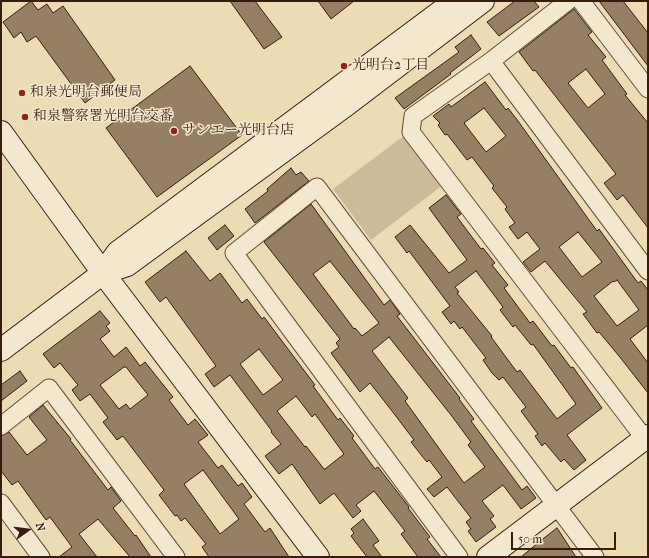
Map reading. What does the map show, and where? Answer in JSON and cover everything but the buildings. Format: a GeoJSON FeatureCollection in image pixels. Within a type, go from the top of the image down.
{"type":"FeatureCollection","features":[{"type":"Feature","properties":{"kind":"street"},"geometry":{"type":"LineString","coordinates":[[1,350],[103,273],[118,252],[455,1]]}},
{"type":"Feature","properties":{"kind":"street"},"geometry":{"type":"LineString","coordinates":[[103,273],[127,265],[346,105],[483,1]]}},
{"type":"Feature","properties":{"kind":"street"},"geometry":{"type":"LineString","coordinates":[[488,557],[646,438],[411,132],[413,116],[491,61],[568,1]]}},
{"type":"Feature","properties":{"kind":"street"},"geometry":{"type":"LineString","coordinates":[[581,1],[648,89]]}},
{"type":"Feature","properties":{"kind":"street"},"geometry":{"type":"LineString","coordinates":[[491,61],[648,271]]}},
{"type":"Feature","properties":{"kind":"street"},"geometry":{"type":"LineString","coordinates":[[1,132],[103,273],[318,557]]}},
{"type":"Feature","properties":{"kind":"street"},"geometry":{"type":"LineString","coordinates":[[459,557],[234,253],[317,187],[596,557]]}},
{"type":"Feature","properties":{"kind":"street"},"geometry":{"type":"LineString","coordinates":[[1,426],[49,388],[176,557]]}},
{"type":"Feature","properties":{"kind":"street"},"geometry":{"type":"LineString","coordinates":[[1,503],[41,557]]}},
{"type":"Feature","properties":{"kind":"shaded area"},"geometry":{"type":"Polygon","coordinates":[[[405,135],[443,185],[371,240],[333,189],[405,135]]]}},
{"type":"Feature","properties":{"kind":"place","name":"光明台2丁目"},"geometry":{"type":"Point","coordinates":[344,66]}},
{"type":"Feature","properties":{"kind":"place","name":"和泉光明台郵便局"},"geometry":{"type":"Point","coordinates":[22,93]}},
{"type":"Feature","properties":{"kind":"place","name":"和泉警察署光明台交番"},"geometry":{"type":"Point","coordinates":[25,117]}},
{"type":"Feature","properties":{"kind":"place","name":"サンエー光明台店"},"geometry":{"type":"Point","coordinates":[174,131]}}]}
